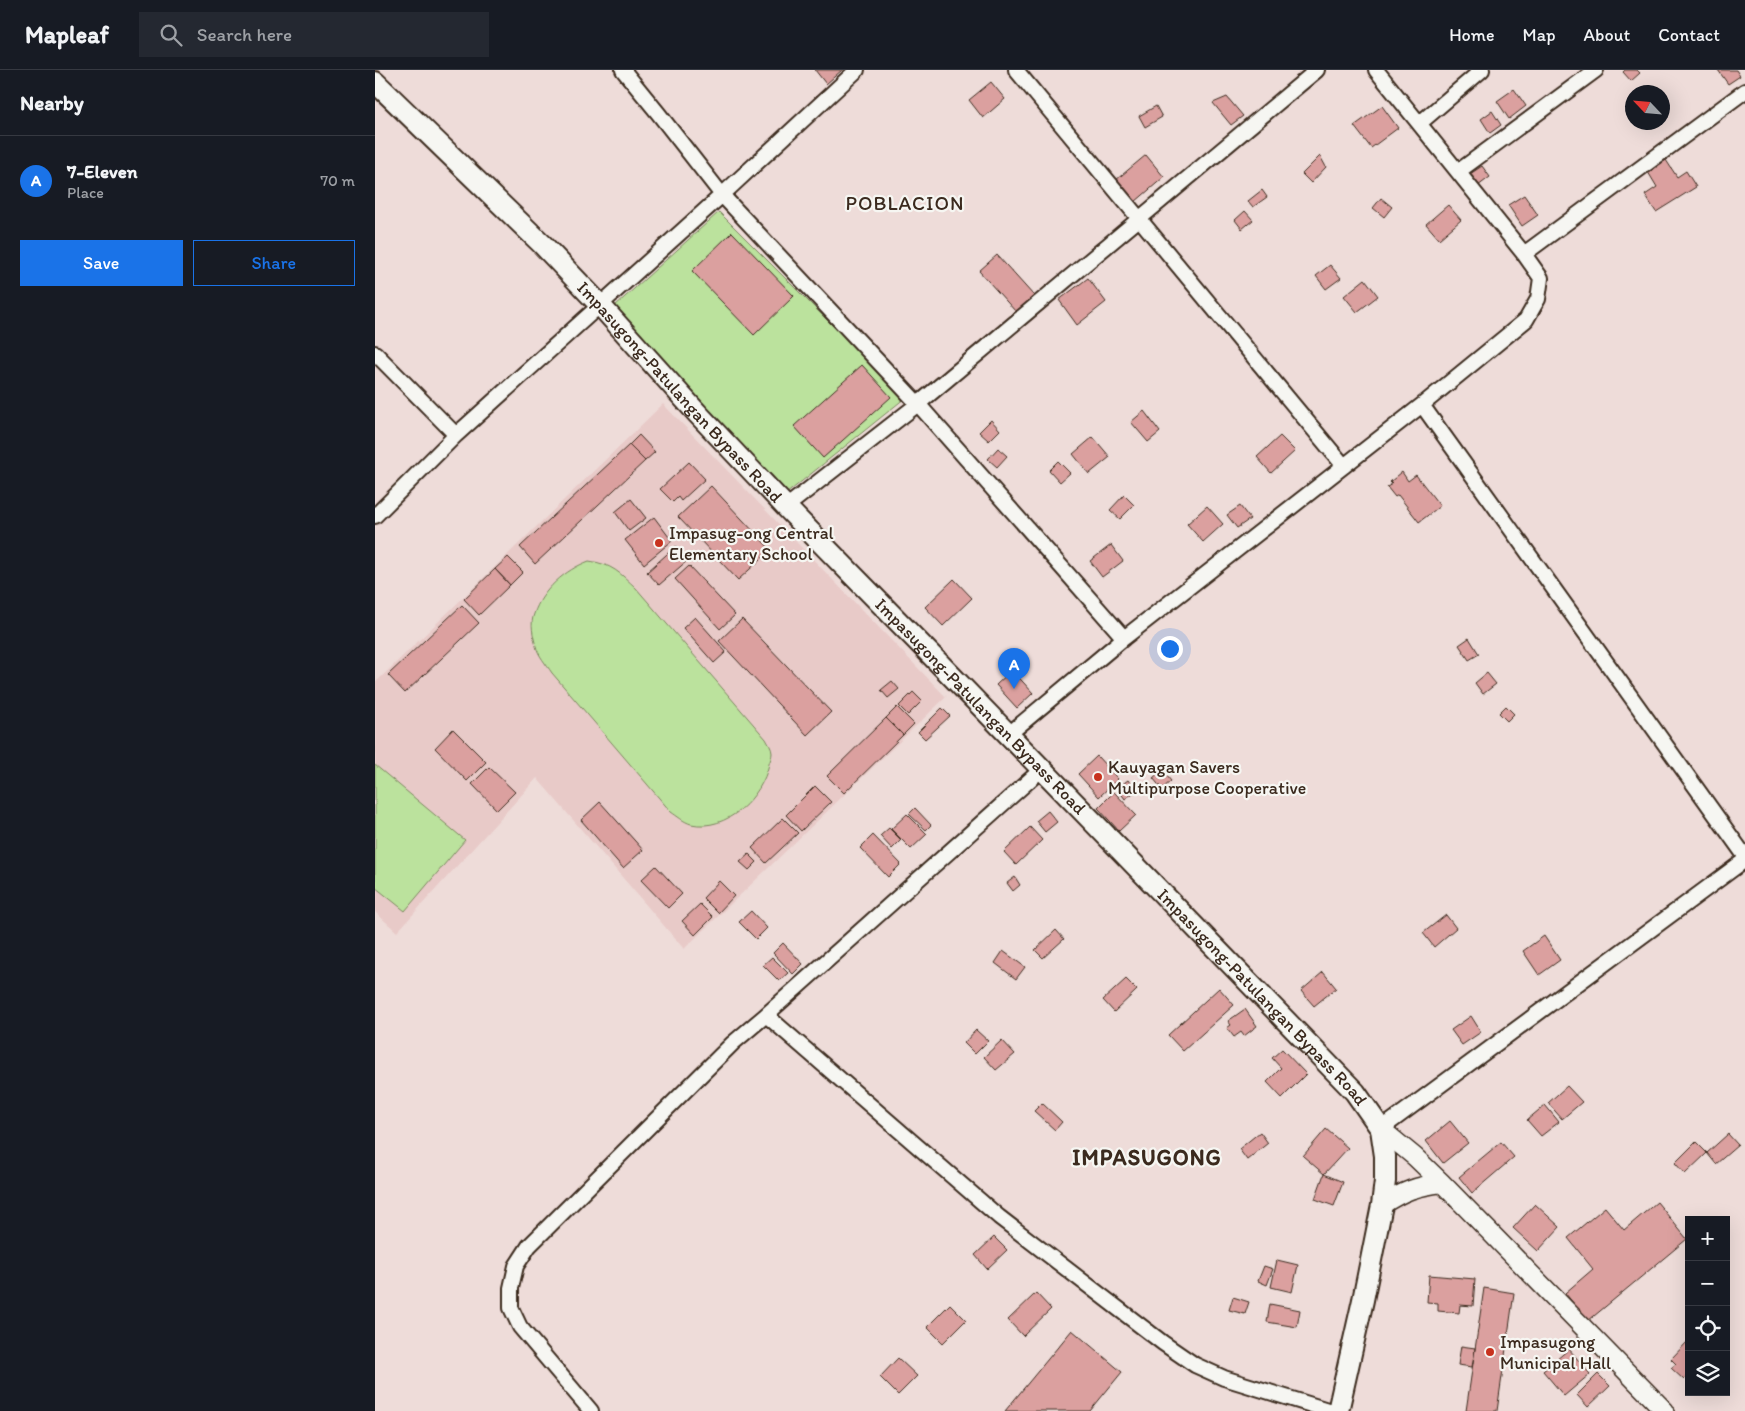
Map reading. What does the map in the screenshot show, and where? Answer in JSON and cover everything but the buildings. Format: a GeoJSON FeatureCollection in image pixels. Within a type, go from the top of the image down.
{"type":"FeatureCollection","features":[{"type":"Feature","properties":{"kind":"main road","name":"Impasugong-Patulangan Bypass Road"},"geometry":{"type":"LineString","coordinates":[[375,82],[542,244],[786,507],[1009,734],[1355,1092],[1381,1129],[1385,1156],[1385,1180],[1382,1205],[1363,1300],[1338,1411]]}},
{"type":"Feature","properties":{"kind":"street"},"geometry":{"type":"LineString","coordinates":[[623,70],[659,113],[722,195],[918,404],[1124,638]]}},
{"type":"Feature","properties":{"kind":"street"},"geometry":{"type":"LineString","coordinates":[[375,516],[456,435],[722,195],[857,70]]}},
{"type":"Feature","properties":{"kind":"street"},"geometry":{"type":"LineString","coordinates":[[1016,70],[1343,466]]}},
{"type":"Feature","properties":{"kind":"street"},"geometry":{"type":"LineString","coordinates":[[786,507],[918,404],[1317,70]]}},
{"type":"Feature","properties":{"kind":"street"},"geometry":{"type":"LineString","coordinates":[[1009,734],[1124,638],[1422,405],[1526,320],[1538,299],[1541,278],[1459,171],[1376,70]]}},
{"type":"Feature","properties":{"kind":"street"},"geometry":{"type":"LineString","coordinates":[[1420,124],[1482,70]]}},
{"type":"Feature","properties":{"kind":"street"},"geometry":{"type":"LineString","coordinates":[[1459,171],[1596,70]]}},
{"type":"Feature","properties":{"kind":"street"},"geometry":{"type":"LineString","coordinates":[[1524,254],[1745,91]]}},
{"type":"Feature","properties":{"kind":"street"},"geometry":{"type":"LineString","coordinates":[[375,354],[456,435]]}},
{"type":"Feature","properties":{"kind":"street"},"geometry":{"type":"LineString","coordinates":[[1422,405],[1745,858],[1381,1129],[1442,1183],[1665,1411]]}},
{"type":"Feature","properties":{"kind":"street"},"geometry":{"type":"LineString","coordinates":[[591,1411],[520,1327],[511,1308],[511,1288],[516,1266],[529,1246],[733,1043],[767,1015],[1043,769]]}},
{"type":"Feature","properties":{"kind":"street"},"geometry":{"type":"LineString","coordinates":[[767,1015],[999,1217],[1163,1342],[1195,1364],[1224,1378],[1331,1411]]}},
{"type":"Feature","properties":{"kind":"street"},"geometry":{"type":"LineString","coordinates":[[1382,1205],[1406,1190],[1417,1186],[1442,1183]]}},
{"type":"Feature","properties":{"kind":"shaded area","name":"Impasug-ong Central Elementary School"},"geometry":{"type":"Polygon","coordinates":[[[663,404],[946,697],[684,949],[537,778],[397,932],[375,912],[375,683],[663,404]]]}},
{"type":"Feature","properties":{"kind":"green space"},"geometry":{"type":"Polygon","coordinates":[[[719,212],[905,398],[786,494],[615,306],[719,212]]]}},
{"type":"Feature","properties":{"kind":"green space"},"geometry":{"type":"Polygon","coordinates":[[[589,561],[610,567],[636,588],[770,746],[772,751],[771,757],[759,788],[751,800],[730,817],[717,823],[691,824],[671,812],[552,673],[539,653],[532,625],[538,605],[549,589],[563,575],[589,561]]]}},
{"type":"Feature","properties":{"kind":"green space"},"geometry":{"type":"Polygon","coordinates":[[[375,765],[465,840],[405,911],[375,887],[375,765]]]}},
{"type":"Feature","properties":{"kind":"place","name":"Impasug-ong Central Elementary School"},"geometry":{"type":"Point","coordinates":[659,543]}},
{"type":"Feature","properties":{"kind":"place","name":"7-Eleven"},"geometry":{"type":"Point","coordinates":[1014,689]}},
{"type":"Feature","properties":{"kind":"place","name":"Kauyagan Savers Multipurpose Cooperative"},"geometry":{"type":"Point","coordinates":[1098,777]}},
{"type":"Feature","properties":{"kind":"place","name":"Impasugong Municipal Hall"},"geometry":{"type":"Point","coordinates":[1490,1352]}},
{"type":"Feature","properties":{"kind":"district","name":"POBLACION"},"geometry":{"type":"Point","coordinates":[905,203]}},
{"type":"Feature","properties":{"kind":"district","name":"IMPASUGONG"},"geometry":{"type":"Point","coordinates":[1147,1157]}}]}
